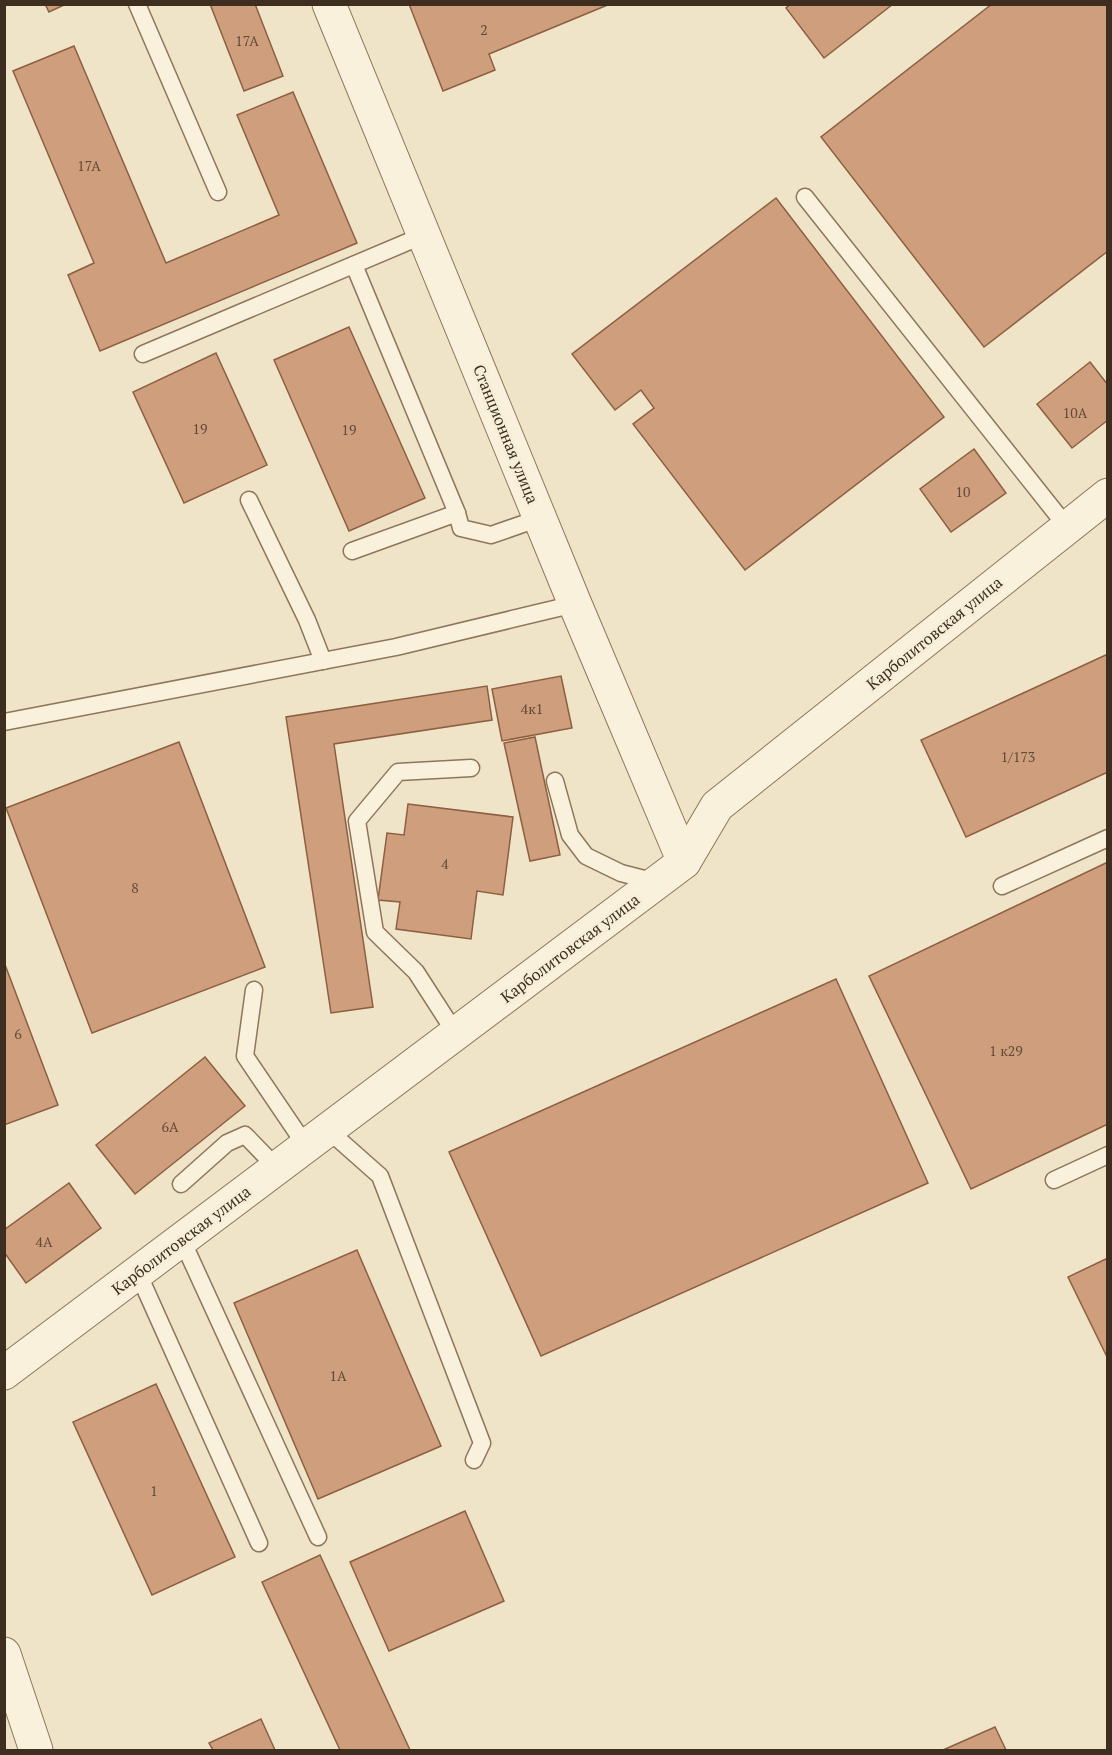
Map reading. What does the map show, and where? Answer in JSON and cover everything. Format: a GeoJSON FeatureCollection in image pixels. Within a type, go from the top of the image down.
{"type":"FeatureCollection","features":[{"type":"Feature","properties":{"kind":"street","name":"Станционная улица"},"geometry":{"type":"LineString","coordinates":[[329,4],[575,604],[684,862]]}},
{"type":"Feature","properties":{"kind":"street","name":"Карболитовская улица"},"geometry":{"type":"LineString","coordinates":[[4,1373],[684,862],[717,806],[1107,495]]}},
{"type":"Feature","properties":{"kind":"street"},"geometry":{"type":"LineString","coordinates":[[4,1654],[36,1750]]}},
{"type":"Feature","properties":{"kind":"lane"},"geometry":{"type":"LineString","coordinates":[[136,4],[218,192]]}},
{"type":"Feature","properties":{"kind":"lane"},"geometry":{"type":"LineString","coordinates":[[806,197],[1067,527]]}},
{"type":"Feature","properties":{"kind":"lane"},"geometry":{"type":"LineString","coordinates":[[143,354],[424,235]]}},
{"type":"Feature","properties":{"kind":"lane"},"geometry":{"type":"LineString","coordinates":[[354,265],[457,513],[461,528],[491,535],[540,518]]}},
{"type":"Feature","properties":{"kind":"lane"},"geometry":{"type":"LineString","coordinates":[[249,500],[307,620],[323,661]]}},
{"type":"Feature","properties":{"kind":"lane"},"geometry":{"type":"LineString","coordinates":[[352,551],[457,513]]}},
{"type":"Feature","properties":{"kind":"lane"},"geometry":{"type":"LineString","coordinates":[[4,722],[396,647],[575,604]]}},
{"type":"Feature","properties":{"kind":"lane"},"geometry":{"type":"LineString","coordinates":[[456,1034],[416,972],[375,932],[357,822],[398,772],[471,768]]}},
{"type":"Feature","properties":{"kind":"lane"},"geometry":{"type":"LineString","coordinates":[[555,781],[570,835],[586,856],[621,873],[657,883]]}},
{"type":"Feature","properties":{"kind":"lane"},"geometry":{"type":"LineString","coordinates":[[1002,886],[1107,838]]}},
{"type":"Feature","properties":{"kind":"lane"},"geometry":{"type":"LineString","coordinates":[[254,990],[245,1056],[317,1138],[380,1176],[482,1443],[474,1460]]}},
{"type":"Feature","properties":{"kind":"lane"},"geometry":{"type":"LineString","coordinates":[[181,1184],[227,1143],[245,1135],[277,1168]]}},
{"type":"Feature","properties":{"kind":"lane"},"geometry":{"type":"LineString","coordinates":[[1054,1180],[1107,1155]]}},
{"type":"Feature","properties":{"kind":"lane"},"geometry":{"type":"LineString","coordinates":[[182,1240],[318,1537]]}},
{"type":"Feature","properties":{"kind":"lane"},"geometry":{"type":"LineString","coordinates":[[138,1273],[259,1543]]}},
{"type":"Feature","properties":{"kind":"building"},"geometry":{"type":"Polygon","coordinates":[[[45,4],[66,4],[49,12],[45,4]]]}},
{"type":"Feature","properties":{"kind":"building"},"geometry":{"type":"Polygon","coordinates":[[[210,4],[255,4],[283,76],[244,91],[210,4]]]}},
{"type":"Feature","properties":{"kind":"building"},"geometry":{"type":"Polygon","coordinates":[[[409,4],[610,4],[489,54],[495,70],[443,91],[409,4]]]}},
{"type":"Feature","properties":{"kind":"building"},"geometry":{"type":"Polygon","coordinates":[[[791,4],[893,4],[824,58],[786,8],[791,4]]]}},
{"type":"Feature","properties":{"kind":"building"},"geometry":{"type":"Polygon","coordinates":[[[992,4],[1108,4],[1108,251],[984,347],[821,137],[992,4]]]}},
{"type":"Feature","properties":{"kind":"building"},"geometry":{"type":"Polygon","coordinates":[[[74,46],[166,263],[279,215],[237,115],[293,92],[357,243],[100,351],[68,275],[94,263],[13,71],[74,46]]]}},
{"type":"Feature","properties":{"kind":"building"},"geometry":{"type":"Polygon","coordinates":[[[776,198],[944,417],[745,570],[633,424],[654,408],[641,390],[615,410],[572,354],[776,198]]]}},
{"type":"Feature","properties":{"kind":"building"},"geometry":{"type":"Polygon","coordinates":[[[349,327],[425,498],[349,531],[274,360],[349,327]]]}},
{"type":"Feature","properties":{"kind":"building"},"geometry":{"type":"Polygon","coordinates":[[[216,353],[267,465],[184,503],[133,392],[216,353]]]}},
{"type":"Feature","properties":{"kind":"building"},"geometry":{"type":"Polygon","coordinates":[[[1090,362],[1108,385],[1108,420],[1072,448],[1037,404],[1090,362]]]}},
{"type":"Feature","properties":{"kind":"building"},"geometry":{"type":"Polygon","coordinates":[[[974,449],[1006,493],[951,532],[920,489],[974,449]]]}},
{"type":"Feature","properties":{"kind":"building"},"geometry":{"type":"Polygon","coordinates":[[[1108,654],[1108,772],[966,837],[921,740],[1108,654]]]}},
{"type":"Feature","properties":{"kind":"building"},"geometry":{"type":"Polygon","coordinates":[[[561,676],[572,728],[502,741],[492,689],[561,676]]]}},
{"type":"Feature","properties":{"kind":"building"},"geometry":{"type":"Polygon","coordinates":[[[487,686],[492,720],[334,744],[373,1007],[331,1013],[286,717],[487,686]]]}},
{"type":"Feature","properties":{"kind":"building"},"geometry":{"type":"Polygon","coordinates":[[[535,737],[560,855],[530,861],[504,743],[535,737]]]}},
{"type":"Feature","properties":{"kind":"building"},"geometry":{"type":"Polygon","coordinates":[[[179,742],[265,967],[92,1033],[6,808],[179,742]]]}},
{"type":"Feature","properties":{"kind":"building"},"geometry":{"type":"Polygon","coordinates":[[[408,804],[513,817],[503,895],[477,891],[471,939],[396,929],[400,902],[378,900],[387,833],[404,835],[408,804]]]}},
{"type":"Feature","properties":{"kind":"building"},"geometry":{"type":"Polygon","coordinates":[[[1108,862],[1108,1124],[971,1189],[869,976],[1108,862]]]}},
{"type":"Feature","properties":{"kind":"building"},"geometry":{"type":"Polygon","coordinates":[[[4,962],[58,1105],[4,1125],[4,962]]]}},
{"type":"Feature","properties":{"kind":"building"},"geometry":{"type":"Polygon","coordinates":[[[836,979],[928,1183],[541,1356],[449,1152],[836,979]]]}},
{"type":"Feature","properties":{"kind":"building"},"geometry":{"type":"Polygon","coordinates":[[[205,1057],[245,1106],[135,1194],[96,1145],[205,1057]]]}},
{"type":"Feature","properties":{"kind":"building"},"geometry":{"type":"Polygon","coordinates":[[[69,1183],[101,1228],[26,1283],[4,1252],[4,1230],[69,1183]]]}},
{"type":"Feature","properties":{"kind":"building"},"geometry":{"type":"Polygon","coordinates":[[[357,1250],[441,1446],[318,1499],[234,1303],[357,1250]]]}},
{"type":"Feature","properties":{"kind":"building"},"geometry":{"type":"Polygon","coordinates":[[[1108,1258],[1108,1359],[1068,1277],[1108,1258]]]}},
{"type":"Feature","properties":{"kind":"building"},"geometry":{"type":"Polygon","coordinates":[[[156,1384],[235,1557],[152,1595],[73,1422],[156,1384]]]}},
{"type":"Feature","properties":{"kind":"building"},"geometry":{"type":"Polygon","coordinates":[[[465,1511],[504,1601],[389,1651],[350,1562],[465,1511]]]}},
{"type":"Feature","properties":{"kind":"building"},"geometry":{"type":"Polygon","coordinates":[[[320,1555],[410,1750],[340,1750],[262,1582],[320,1555]]]}},
{"type":"Feature","properties":{"kind":"building"},"geometry":{"type":"Polygon","coordinates":[[[261,1719],[275,1750],[213,1750],[209,1743],[261,1719]]]}},
{"type":"Feature","properties":{"kind":"building"},"geometry":{"type":"Polygon","coordinates":[[[995,1727],[1006,1750],[943,1750],[995,1727]]]}}]}
